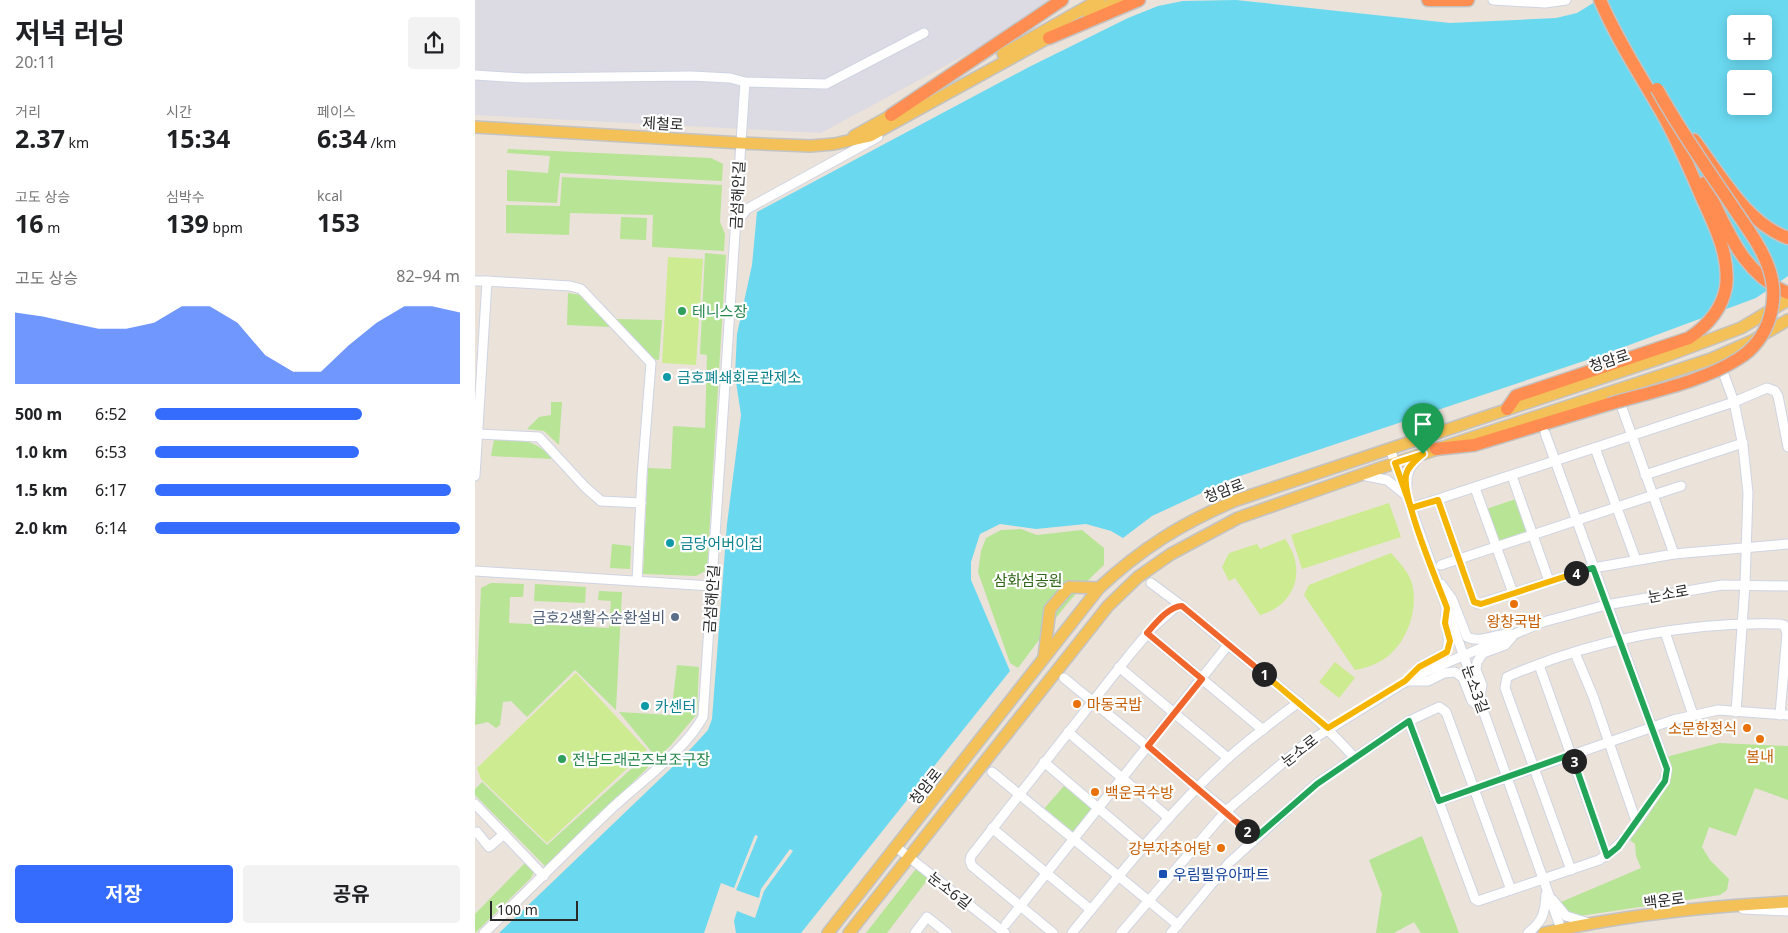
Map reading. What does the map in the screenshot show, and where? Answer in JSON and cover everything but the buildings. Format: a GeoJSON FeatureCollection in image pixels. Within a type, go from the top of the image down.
{"type":"FeatureCollection","features":[{"type":"Feature","properties":{"kind":"highway"},"geometry":{"type":"LineString","coordinates":[[891,115],[1062,0]]}},
{"type":"Feature","properties":{"kind":"highway"},"geometry":{"type":"LineString","coordinates":[[1049,38],[1139,0]]}},
{"type":"Feature","properties":{"kind":"highway"},"geometry":{"type":"LineString","coordinates":[[1428,0],[1468,0]]}},
{"type":"Feature","properties":{"kind":"highway"},"geometry":{"type":"LineString","coordinates":[[1436,449],[1474,445],[1723,368],[1753,347],[1769,325],[1773,290],[1771,278],[1761,251],[1653,90],[1610,23],[1599,0]]}},
{"type":"Feature","properties":{"kind":"highway"},"geometry":{"type":"LineString","coordinates":[[1507,409],[1517,396],[1676,344],[1701,330],[1718,308],[1726,287],[1726,268],[1723,250],[1706,206],[1653,90],[1608,0]]}},
{"type":"Feature","properties":{"kind":"highway"},"geometry":{"type":"LineString","coordinates":[[1653,90],[1742,203],[1764,225],[1788,238]]}},
{"type":"Feature","properties":{"kind":"highway"},"geometry":{"type":"LineString","coordinates":[[1653,90],[1682,141],[1729,234],[1751,269],[1767,284],[1788,293]]}},
{"type":"Feature","properties":{"kind":"main road","name":"제철로"},"geometry":{"type":"LineString","coordinates":[[848,139],[1099,0]]}},
{"type":"Feature","properties":{"kind":"main road","name":"제철로"},"geometry":{"type":"LineString","coordinates":[[475,127],[822,146],[848,139],[870,136],[1118,0]]}},
{"type":"Feature","properties":{"kind":"main road","name":"청암로"},"geometry":{"type":"LineString","coordinates":[[828,933],[1099,588],[1147,547],[1197,517],[1234,501],[1661,358],[1741,328],[1788,300]]}},
{"type":"Feature","properties":{"kind":"main road","name":"청암로"},"geometry":{"type":"LineString","coordinates":[[849,933],[1108,606],[1138,577],[1193,541],[1238,518],[1360,475],[1711,359],[1752,341],[1788,320]]}},
{"type":"Feature","properties":{"kind":"main road"},"geometry":{"type":"LineString","coordinates":[[1044,659],[1050,609],[1069,587],[1099,588]]}},
{"type":"Feature","properties":{"kind":"main road","name":"백운로"},"geometry":{"type":"LineString","coordinates":[[1544,933],[1594,924],[1725,907],[1788,902]]}},
{"type":"Feature","properties":{"kind":"street"},"geometry":{"type":"LineString","coordinates":[[1493,0],[1545,3],[1566,0]]}},
{"type":"Feature","properties":{"kind":"street"},"geometry":{"type":"LineString","coordinates":[[475,75],[525,78],[691,76],[730,78],[745,82],[826,84],[924,33]]}},
{"type":"Feature","properties":{"kind":"street","name":"금섬해안길"},"geometry":{"type":"LineString","coordinates":[[484,933],[609,810],[696,730],[703,717],[745,82]]}},
{"type":"Feature","properties":{"kind":"street"},"geometry":{"type":"LineString","coordinates":[[736,223],[747,209],[880,135],[915,111]]}},
{"type":"Feature","properties":{"kind":"street"},"geometry":{"type":"LineString","coordinates":[[475,281],[570,286],[581,289],[651,363],[637,581]]}},
{"type":"Feature","properties":{"kind":"street"},"geometry":{"type":"LineString","coordinates":[[475,476],[487,282]]}},
{"type":"Feature","properties":{"kind":"street"},"geometry":{"type":"LineString","coordinates":[[1723,372],[1734,402],[1743,443],[1748,493],[1745,584],[1736,712]]}},
{"type":"Feature","properties":{"kind":"street"},"geometry":{"type":"LineString","coordinates":[[1411,508],[1734,402],[1767,388],[1772,388],[1778,396],[1785,418],[1788,447]]}},
{"type":"Feature","properties":{"kind":"street"},"geometry":{"type":"LineString","coordinates":[[1622,408],[1674,554]]}},
{"type":"Feature","properties":{"kind":"street"},"geometry":{"type":"LineString","coordinates":[[1409,721],[1475,899],[1482,901],[1607,856],[1618,847],[1667,775],[1667,769],[1575,521],[1545,433]]}},
{"type":"Feature","properties":{"kind":"street"},"geometry":{"type":"LineString","coordinates":[[478,434],[539,437],[585,487],[601,501],[641,503]]}},
{"type":"Feature","properties":{"kind":"street"},"geometry":{"type":"LineString","coordinates":[[1645,475],[1743,443]]}},
{"type":"Feature","properties":{"kind":"street"},"geometry":{"type":"LineString","coordinates":[[1595,448],[1635,560]]}},
{"type":"Feature","properties":{"kind":"street","name":"눈소3길"},"geometry":{"type":"LineString","coordinates":[[1390,449],[1561,929]]}},
{"type":"Feature","properties":{"kind":"street"},"geometry":{"type":"LineString","coordinates":[[1407,496],[1406,474],[1410,466],[1423,454]]}},
{"type":"Feature","properties":{"kind":"street"},"geometry":{"type":"LineString","coordinates":[[1360,475],[1387,480],[1407,496]]}},
{"type":"Feature","properties":{"kind":"street"},"geometry":{"type":"LineString","coordinates":[[1511,476],[1549,581]]}},
{"type":"Feature","properties":{"kind":"street"},"geometry":{"type":"LineString","coordinates":[[1441,565],[1681,486]]}},
{"type":"Feature","properties":{"kind":"street"},"geometry":{"type":"LineString","coordinates":[[1475,488],[1513,593]]}},
{"type":"Feature","properties":{"kind":"street"},"geometry":{"type":"LineString","coordinates":[[1438,500],[1474,602],[1478,604],[1593,568],[1674,554],[1746,547],[1781,547],[1788,544]]}},
{"type":"Feature","properties":{"kind":"street"},"geometry":{"type":"LineString","coordinates":[[475,571],[712,586]]}},
{"type":"Feature","properties":{"kind":"street"},"geometry":{"type":"LineString","coordinates":[[1436,577],[1452,599],[1467,637],[1477,640],[1500,633],[1514,634]]}},
{"type":"Feature","properties":{"kind":"street"},"geometry":{"type":"LineString","coordinates":[[1151,583],[1182,606],[1299,702],[1328,728],[1353,758]]}},
{"type":"Feature","properties":{"kind":"street","name":"눈소로"},"geometry":{"type":"LineString","coordinates":[[1121,933],[1226,811],[1305,744],[1405,681],[1463,655],[1558,617],[1606,605],[1697,588],[1745,584],[1788,586]]}},
{"type":"Feature","properties":{"kind":"street"},"geometry":{"type":"LineString","coordinates":[[1053,933],[972,866],[971,856],[1147,633],[1170,611],[1177,606],[1182,606]]}},
{"type":"Feature","properties":{"kind":"street"},"geometry":{"type":"LineString","coordinates":[[1405,681],[1419,667],[1447,652],[1450,641],[1445,623],[1447,608]]}},
{"type":"Feature","properties":{"kind":"street"},"geometry":{"type":"LineString","coordinates":[[1439,801],[1475,790],[1535,768],[1609,740],[1693,715],[1718,710],[1784,715],[1786,629],[1780,624],[1742,623],[1665,632],[1619,641],[1575,653],[1507,677],[1504,682],[1535,768],[1571,870]]}},
{"type":"Feature","properties":{"kind":"street"},"geometry":{"type":"LineString","coordinates":[[1665,632],[1693,715]]}},
{"type":"Feature","properties":{"kind":"street"},"geometry":{"type":"LineString","coordinates":[[1147,633],[1263,730]]}},
{"type":"Feature","properties":{"kind":"street"},"geometry":{"type":"LineString","coordinates":[[1479,700],[1482,685],[1476,670],[1477,662],[1483,653],[1505,645],[1514,634]]}},
{"type":"Feature","properties":{"kind":"street"},"geometry":{"type":"LineString","coordinates":[[1005,928],[1020,906],[1228,645]]}},
{"type":"Feature","properties":{"kind":"street"},"geometry":{"type":"LineString","coordinates":[[1575,653],[1609,740],[1636,821]]}},
{"type":"Feature","properties":{"kind":"street"},"geometry":{"type":"LineString","coordinates":[[1539,665],[1607,856]]}},
{"type":"Feature","properties":{"kind":"street"},"geometry":{"type":"LineString","coordinates":[[1119,667],[1229,758]]}},
{"type":"Feature","properties":{"kind":"street"},"geometry":{"type":"LineString","coordinates":[[1405,681],[1428,681],[1444,673],[1455,672],[1463,678],[1473,701],[1483,709]]}},
{"type":"Feature","properties":{"kind":"street"},"geometry":{"type":"LineString","coordinates":[[1064,678],[1226,811],[1255,838]]}},
{"type":"Feature","properties":{"kind":"street"},"geometry":{"type":"LineString","coordinates":[[1073,933],[1169,818],[1197,788],[1229,758],[1299,702]]}},
{"type":"Feature","properties":{"kind":"street"},"geometry":{"type":"LineString","coordinates":[[1171,933],[1229,864],[1255,838],[1317,784],[1409,721],[1433,708],[1444,708],[1511,890]]}},
{"type":"Feature","properties":{"kind":"street"},"geometry":{"type":"LineString","coordinates":[[1068,732],[1169,818]]}},
{"type":"Feature","properties":{"kind":"street"},"geometry":{"type":"LineString","coordinates":[[1044,762],[1144,848]]}},
{"type":"Feature","properties":{"kind":"street"},"geometry":{"type":"LineString","coordinates":[[993,772],[1178,925]]}},
{"type":"Feature","properties":{"kind":"street"},"geometry":{"type":"LineString","coordinates":[[475,804],[544,876]]}},
{"type":"Feature","properties":{"kind":"street"},"geometry":{"type":"LineString","coordinates":[[992,828],[1091,910]]}},
{"type":"Feature","properties":{"kind":"street"},"geometry":{"type":"LineString","coordinates":[[477,832],[489,847],[504,834]]}},
{"type":"Feature","properties":{"kind":"street","name":"눈소6길"},"geometry":{"type":"LineString","coordinates":[[896,847],[1005,928]]}},
{"type":"Feature","properties":{"kind":"street"},"geometry":{"type":"LineString","coordinates":[[1527,933],[1539,925],[1544,917],[1545,893],[1548,892],[1566,916],[1594,924]]}},
{"type":"Feature","properties":{"kind":"street"},"geometry":{"type":"LineString","coordinates":[[1725,907],[1788,912]]}},
{"type":"Feature","properties":{"kind":"street"},"geometry":{"type":"LineString","coordinates":[[915,933],[927,917],[947,933]]}},
{"type":"Feature","properties":{"kind":"shaded area"},"geometry":{"type":"Polygon","coordinates":[[[475,0],[1067,0],[821,133],[475,115],[475,0]]]}},
{"type":"Feature","properties":{"kind":"green space"},"geometry":{"type":"Polygon","coordinates":[[[508,149],[711,158],[723,164],[722,181],[560,173],[557,203],[507,201],[507,170],[548,173],[550,156],[507,153],[508,149]]]}},
{"type":"Feature","properties":{"kind":"green space"},"geometry":{"type":"Polygon","coordinates":[[[562,177],[722,185],[720,222],[725,234],[724,251],[652,247],[653,215],[570,213],[569,235],[506,233],[506,205],[560,206],[562,177]]]}},
{"type":"Feature","properties":{"kind":"green space"},"geometry":{"type":"Polygon","coordinates":[[[621,217],[647,218],[646,240],[620,239],[621,217]]]}},
{"type":"Feature","properties":{"kind":"green space"},"geometry":{"type":"Polygon","coordinates":[[[705,253],[726,255],[707,570],[696,576],[643,574],[648,468],[671,469],[673,426],[705,428],[707,355],[700,354],[705,253]]]}},
{"type":"Feature","properties":{"kind":"green space","name":"테니스장"},"geometry":{"type":"Polygon","coordinates":[[[668,257],[703,259],[696,365],[662,363],[668,257]]]}},
{"type":"Feature","properties":{"kind":"green space"},"geometry":{"type":"Polygon","coordinates":[[[568,293],[581,295],[611,327],[567,325],[568,293]]]}},
{"type":"Feature","properties":{"kind":"green space"},"geometry":{"type":"Polygon","coordinates":[[[615,319],[662,320],[659,360],[653,359],[615,319]]]}},
{"type":"Feature","properties":{"kind":"green space"},"geometry":{"type":"Polygon","coordinates":[[[551,402],[562,402],[559,445],[544,431],[527,429],[539,417],[551,415],[551,402]]]}},
{"type":"Feature","properties":{"kind":"green space"},"geometry":{"type":"Polygon","coordinates":[[[494,440],[520,441],[533,444],[553,459],[491,456],[494,440]]]}},
{"type":"Feature","properties":{"kind":"green space"},"geometry":{"type":"Polygon","coordinates":[[[1516,499],[1527,532],[1498,542],[1486,509],[1516,499]]]}},
{"type":"Feature","properties":{"kind":"green space"},"geometry":{"type":"Polygon","coordinates":[[[1389,503],[1401,537],[1302,569],[1291,535],[1389,503]]]}},
{"type":"Feature","properties":{"kind":"green space","name":"삼화섬공원"},"geometry":{"type":"Polygon","coordinates":[[[1021,529],[1037,535],[1082,530],[1104,548],[1104,565],[1069,601],[1018,668],[1010,663],[978,572],[981,551],[986,538],[1001,530],[1021,529]]]}},
{"type":"Feature","properties":{"kind":"green space"},"geometry":{"type":"Polygon","coordinates":[[[1285,539],[1292,550],[1295,562],[1296,574],[1294,584],[1290,594],[1282,603],[1260,615],[1235,578],[1229,581],[1222,567],[1229,553],[1257,544],[1260,549],[1285,539]]]}},
{"type":"Feature","properties":{"kind":"green space"},"geometry":{"type":"Polygon","coordinates":[[[612,544],[631,546],[630,569],[610,568],[612,544]]]}},
{"type":"Feature","properties":{"kind":"green space"},"geometry":{"type":"Polygon","coordinates":[[[1391,553],[1406,571],[1412,584],[1414,605],[1409,626],[1399,645],[1392,653],[1377,663],[1355,670],[1304,595],[1309,585],[1391,553]]]}},
{"type":"Feature","properties":{"kind":"green space"},"geometry":{"type":"Polygon","coordinates":[[[491,583],[524,584],[523,597],[510,597],[509,623],[609,628],[611,601],[598,600],[599,591],[622,592],[616,710],[575,670],[527,717],[511,701],[503,702],[500,725],[496,728],[488,722],[475,725],[481,588],[491,583]]]}},
{"type":"Feature","properties":{"kind":"green space"},"geometry":{"type":"Polygon","coordinates":[[[535,584],[586,587],[585,603],[534,601],[535,584]]]}},
{"type":"Feature","properties":{"kind":"green space"},"geometry":{"type":"Polygon","coordinates":[[[1335,662],[1355,678],[1339,698],[1319,682],[1335,662]]]}},
{"type":"Feature","properties":{"kind":"green space"},"geometry":{"type":"Polygon","coordinates":[[[677,665],[699,667],[697,714],[671,745],[546,867],[475,795],[475,789],[482,782],[547,845],[651,751],[619,712],[671,715],[677,665]]]}},
{"type":"Feature","properties":{"kind":"green space","name":"전남드래곤즈보조구장"},"geometry":{"type":"Polygon","coordinates":[[[576,673],[647,750],[547,843],[481,779],[477,768],[576,673]]]}},
{"type":"Feature","properties":{"kind":"green space"},"geometry":{"type":"Polygon","coordinates":[[[1719,743],[1788,746],[1788,800],[1755,788],[1736,836],[1709,827],[1702,847],[1710,860],[1729,879],[1727,890],[1720,895],[1573,917],[1563,908],[1561,902],[1641,868],[1636,856],[1635,844],[1630,840],[1665,787],[1666,757],[1719,743]]]}},
{"type":"Feature","properties":{"kind":"green space"},"geometry":{"type":"Polygon","coordinates":[[[1064,786],[1092,809],[1071,834],[1043,810],[1064,786]]]}},
{"type":"Feature","properties":{"kind":"green space"},"geometry":{"type":"Polygon","coordinates":[[[1422,836],[1459,933],[1421,933],[1414,922],[1394,933],[1376,933],[1382,894],[1369,860],[1422,836]]]}},
{"type":"Feature","properties":{"kind":"green space"},"geometry":{"type":"Polygon","coordinates":[[[525,863],[534,872],[531,878],[475,933],[475,914],[525,863]]]}},
{"type":"Feature","properties":{"kind":"green space"},"geometry":{"type":"Polygon","coordinates":[[[919,865],[931,875],[887,933],[866,933],[919,865]]]}},
{"type":"Feature","properties":{"kind":"water"},"geometry":{"type":"Polygon","coordinates":[[[1236,0],[1450,23],[1556,18],[1577,13],[1598,0],[1788,0],[1788,276],[1756,298],[1605,354],[1234,478],[1152,516],[1123,538],[1111,531],[1086,524],[1036,529],[1000,524],[980,534],[971,562],[971,580],[1010,671],[801,933],[499,933],[686,754],[708,730],[712,719],[727,524],[741,415],[735,375],[737,334],[752,265],[757,212],[1029,67],[1128,18],[1158,6],[1183,1],[1236,0]]]}},
{"type":"Feature","properties":{"kind":"pier"},"geometry":{"type":"Polygon","coordinates":[[[755,835],[758,836],[736,890],[759,898],[761,889],[790,849],[793,851],[764,891],[755,918],[737,911],[734,921],[736,933],[704,933],[721,883],[734,888],[755,835]]]}},
{"type":"Feature","properties":{"kind":"place","name":"테니스장"},"geometry":{"type":"Point","coordinates":[682,311]}},
{"type":"Feature","properties":{"kind":"place","name":"금호폐쇄회로관제소"},"geometry":{"type":"Point","coordinates":[667,377]}},
{"type":"Feature","properties":{"kind":"place","name":"금당어버이집"},"geometry":{"type":"Point","coordinates":[670,543]}},
{"type":"Feature","properties":{"kind":"place","name":"왕창국밥"},"geometry":{"type":"Point","coordinates":[1514,604]}},
{"type":"Feature","properties":{"kind":"place","name":"금호2생활수순환설비"},"geometry":{"type":"Point","coordinates":[675,617]}},
{"type":"Feature","properties":{"kind":"place","name":"마동국밥"},"geometry":{"type":"Point","coordinates":[1077,704]}},
{"type":"Feature","properties":{"kind":"place","name":"카센터"},"geometry":{"type":"Point","coordinates":[645,706]}},
{"type":"Feature","properties":{"kind":"place","name":"소문한정식"},"geometry":{"type":"Point","coordinates":[1747,728]}},
{"type":"Feature","properties":{"kind":"place","name":"봄내"},"geometry":{"type":"Point","coordinates":[1760,739]}},
{"type":"Feature","properties":{"kind":"place","name":"전남드래곤즈보조구장"},"geometry":{"type":"Point","coordinates":[562,759]}},
{"type":"Feature","properties":{"kind":"place","name":"백운국수방"},"geometry":{"type":"Point","coordinates":[1095,792]}},
{"type":"Feature","properties":{"kind":"place","name":"강부자추어탕"},"geometry":{"type":"Point","coordinates":[1221,848]}},
{"type":"Feature","properties":{"kind":"place","name":"우림필유아파트"},"geometry":{"type":"Point","coordinates":[1163,874]}},
{"type":"Feature","properties":{"kind":"route"},"geometry":{"type":"LineString","coordinates":[[1423,454],[1395,463],[1411,508],[1438,500],[1474,602],[1481,604],[1593,568],[1667,769],[1665,781],[1618,847],[1607,856],[1572,754],[1475,790],[1439,801],[1409,721],[1365,749],[1317,784],[1255,838],[1226,811],[1148,746],[1202,679],[1147,633],[1177,606],[1182,606],[1328,728],[1405,681],[1419,667],[1447,652],[1450,641],[1445,623],[1447,608],[1411,508],[1407,496],[1406,474],[1410,466],[1423,454]]}}]}
